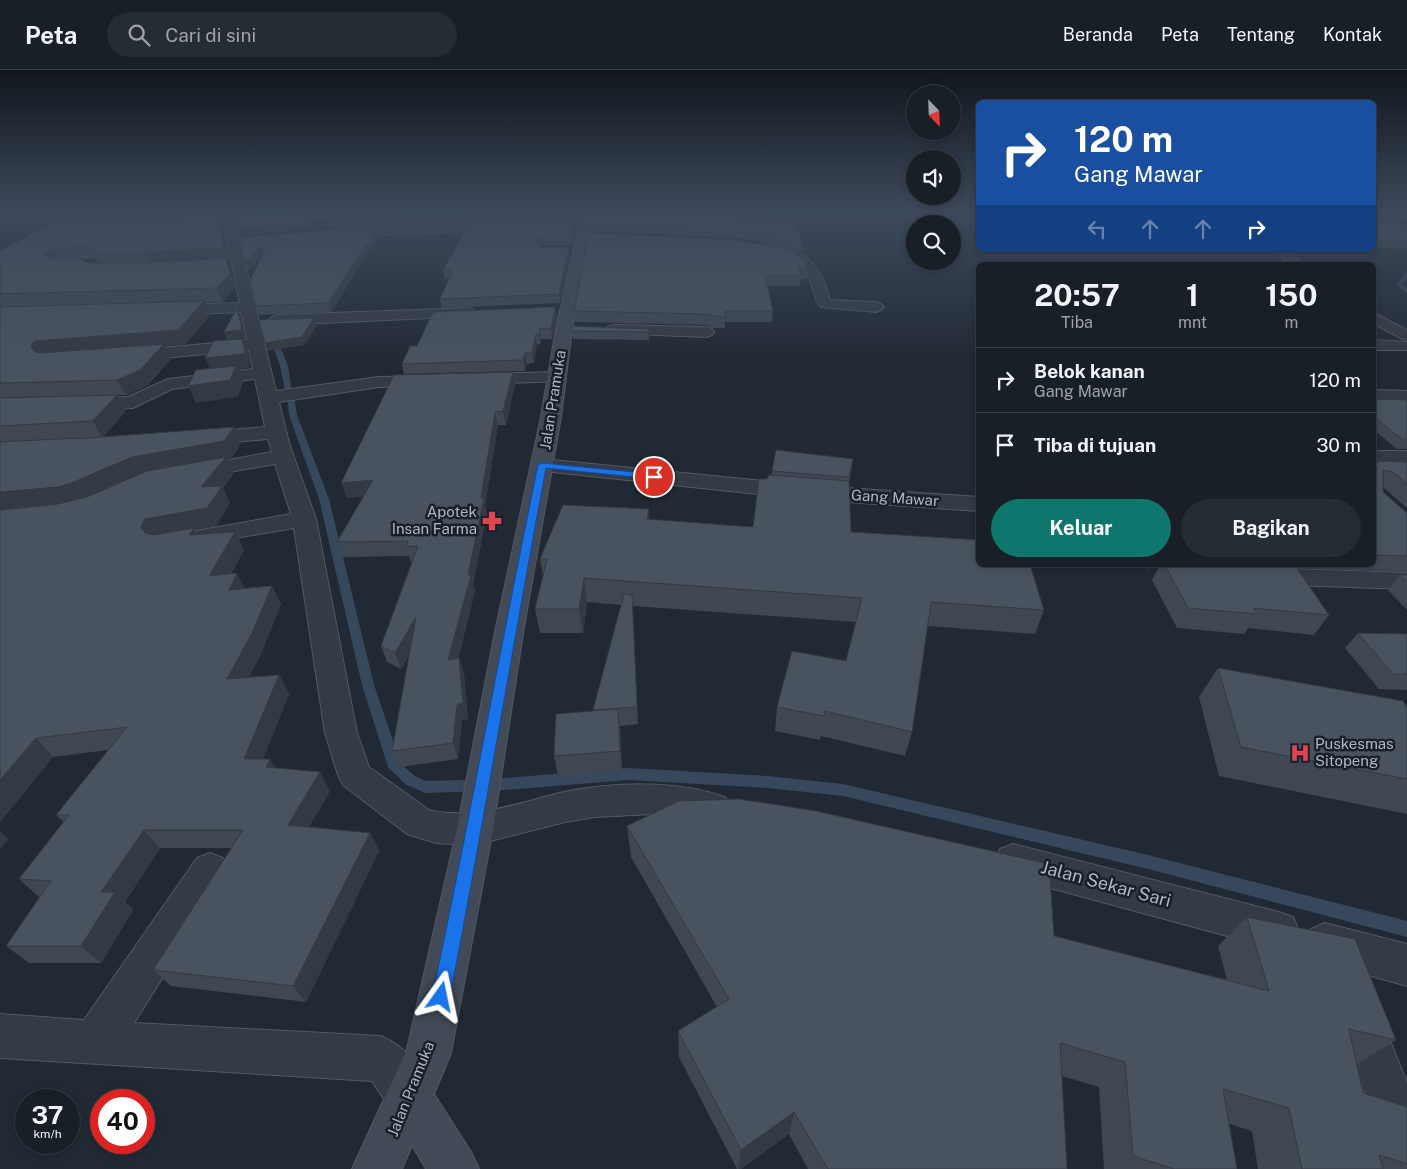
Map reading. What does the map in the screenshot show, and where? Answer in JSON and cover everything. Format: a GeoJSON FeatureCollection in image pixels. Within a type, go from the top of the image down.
{"type":"FeatureCollection","features":[{"type":"Feature","properties":{"kind":"street"},"geometry":{"type":"LineString","coordinates":[[234,262],[252,324],[279,443],[304,518],[341,734],[355,775],[420,823],[436,827],[480,799],[565,807],[595,802],[652,799],[742,812]]}},
{"type":"Feature","properties":{"kind":"street","name":"Jalan Pramuka"},"geometry":{"type":"LineString","coordinates":[[377,1169],[429,1053],[480,799],[578,262]]}},
{"type":"Feature","properties":{"kind":"street"},"geometry":{"type":"LineString","coordinates":[[807,262],[811,267],[822,301],[826,304],[876,307]]}},
{"type":"Feature","properties":{"kind":"street"},"geometry":{"type":"LineString","coordinates":[[160,310],[252,324]]}},
{"type":"Feature","properties":{"kind":"street"},"geometry":{"type":"LineString","coordinates":[[117,357],[252,324],[316,318],[482,312]]}},
{"type":"Feature","properties":{"kind":"street"},"geometry":{"type":"LineString","coordinates":[[1376,319],[1406,341]]}},
{"type":"Feature","properties":{"kind":"street"},"geometry":{"type":"LineString","coordinates":[[601,330],[706,332]]}},
{"type":"Feature","properties":{"kind":"street"},"geometry":{"type":"LineString","coordinates":[[1376,345],[1406,341]]}},
{"type":"Feature","properties":{"kind":"street"},"geometry":{"type":"LineString","coordinates":[[63,405],[126,403],[168,384],[262,373]]}},
{"type":"Feature","properties":{"kind":"street"},"geometry":{"type":"LineString","coordinates":[[268,398],[379,382],[556,377]]}},
{"type":"Feature","properties":{"kind":"street"},"geometry":{"type":"LineString","coordinates":[[1376,396],[1407,397]]}},
{"type":"Feature","properties":{"kind":"street"},"geometry":{"type":"LineString","coordinates":[[183,440],[278,432]]}},
{"type":"Feature","properties":{"kind":"street"},"geometry":{"type":"LineString","coordinates":[[178,475],[284,456]]}},
{"type":"Feature","properties":{"kind":"street"},"geometry":{"type":"LineString","coordinates":[[1376,457],[1407,457]]}},
{"type":"Feature","properties":{"kind":"street","name":"Gang Mawar"},"geometry":{"type":"LineString","coordinates":[[542,465],[803,492],[976,504]]}},
{"type":"Feature","properties":{"kind":"street"},"geometry":{"type":"LineString","coordinates":[[165,544],[304,518]]}},
{"type":"Feature","properties":{"kind":"street"},"geometry":{"type":"LineString","coordinates":[[1240,575],[1407,582]]}},
{"type":"Feature","properties":{"kind":"street","name":"Jalan Sekar Sari"},"geometry":{"type":"LineString","coordinates":[[979,854],[1045,868],[1407,965]]}},
{"type":"Feature","properties":{"kind":"street"},"geometry":{"type":"LineString","coordinates":[[95,1043],[210,870]]}},
{"type":"Feature","properties":{"kind":"street"},"geometry":{"type":"LineString","coordinates":[[1334,945],[1407,1145]]}},
{"type":"Feature","properties":{"kind":"street"},"geometry":{"type":"LineString","coordinates":[[0,1036],[381,1059],[391,1068],[454,1169]]}},
{"type":"Feature","properties":{"kind":"building"},"geometry":{"type":"Polygon","coordinates":[[[0,262],[227,262],[230,274],[216,288],[0,294],[0,262]]]}},
{"type":"Feature","properties":{"kind":"building"},"geometry":{"type":"Polygon","coordinates":[[[259,262],[354,262],[328,303],[256,306],[250,280],[259,262]]]}},
{"type":"Feature","properties":{"kind":"building"},"geometry":{"type":"Polygon","coordinates":[[[447,262],[566,262],[559,294],[440,299],[453,270],[443,270],[447,262]]]}},
{"type":"Feature","properties":{"kind":"building"},"geometry":{"type":"Polygon","coordinates":[[[583,262],[805,262],[808,268],[799,268],[801,275],[765,275],[773,311],[725,311],[725,317],[706,314],[574,311],[583,262]]]}},
{"type":"Feature","properties":{"kind":"building"},"geometry":{"type":"Polygon","coordinates":[[[204,301],[178,330],[34,341],[31,347],[35,352],[41,353],[164,344],[140,370],[117,380],[0,383],[0,307],[204,301]]]}},
{"type":"Feature","properties":{"kind":"building"},"geometry":{"type":"Polygon","coordinates":[[[555,307],[551,329],[540,328],[539,334],[536,334],[532,353],[525,353],[523,360],[402,364],[410,346],[417,346],[433,312],[555,307]]]}},
{"type":"Feature","properties":{"kind":"building"},"geometry":{"type":"Polygon","coordinates":[[[237,308],[242,330],[224,332],[237,308]]]}},
{"type":"Feature","properties":{"kind":"building"},"geometry":{"type":"Polygon","coordinates":[[[314,318],[302,337],[265,343],[259,320],[314,318]]]}},
{"type":"Feature","properties":{"kind":"building"},"geometry":{"type":"Polygon","coordinates":[[[572,326],[649,329],[648,332],[572,331],[572,326]]]}},
{"type":"Feature","properties":{"kind":"building"},"geometry":{"type":"Polygon","coordinates":[[[242,339],[245,351],[243,354],[205,358],[214,341],[242,339]]]}},
{"type":"Feature","properties":{"kind":"building"},"geometry":{"type":"Polygon","coordinates":[[[236,366],[230,380],[188,386],[196,370],[236,366]]]}},
{"type":"Feature","properties":{"kind":"building"},"geometry":{"type":"Polygon","coordinates":[[[513,372],[503,411],[495,412],[481,498],[484,498],[468,575],[471,575],[448,660],[459,658],[463,703],[457,705],[453,743],[392,751],[416,617],[395,653],[381,646],[418,546],[406,547],[408,541],[337,542],[373,480],[341,483],[394,375],[513,372]]]}},
{"type":"Feature","properties":{"kind":"building"},"geometry":{"type":"Polygon","coordinates":[[[117,395],[93,421],[0,426],[0,398],[117,395]]]}},
{"type":"Feature","properties":{"kind":"building"},"geometry":{"type":"Polygon","coordinates":[[[1376,399],[1407,400],[1407,440],[1403,440],[1376,419],[1376,399]]]}},
{"type":"Feature","properties":{"kind":"building"},"geometry":{"type":"Polygon","coordinates":[[[234,427],[224,441],[132,457],[69,484],[57,487],[0,492],[0,442],[78,438],[76,439],[234,427]]]}},
{"type":"Feature","properties":{"kind":"building"},"geometry":{"type":"Polygon","coordinates":[[[776,450],[853,459],[849,477],[772,471],[776,450]]]}},
{"type":"Feature","properties":{"kind":"building"},"geometry":{"type":"Polygon","coordinates":[[[226,457],[201,487],[222,486],[207,508],[145,519],[141,527],[145,533],[154,535],[194,528],[189,535],[235,532],[209,576],[237,573],[229,590],[272,586],[252,633],[227,679],[279,675],[244,759],[270,759],[266,767],[320,772],[288,825],[370,833],[293,986],[153,970],[243,830],[144,830],[101,892],[115,892],[81,946],[6,946],[51,881],[19,879],[69,815],[56,815],[127,727],[36,738],[0,780],[0,510],[58,504],[87,497],[147,471],[226,457]]]}},
{"type":"Feature","properties":{"kind":"building"},"geometry":{"type":"Polygon","coordinates":[[[1376,461],[1407,462],[1407,484],[1393,472],[1383,470],[1383,492],[1407,513],[1407,556],[1376,555],[1376,461]]]}},
{"type":"Feature","properties":{"kind":"building"},"geometry":{"type":"Polygon","coordinates":[[[769,475],[849,481],[851,532],[976,540],[976,567],[1031,567],[1044,610],[931,602],[912,732],[825,711],[824,716],[777,707],[792,651],[846,661],[862,598],[584,578],[579,609],[535,609],[547,559],[540,559],[563,505],[649,509],[647,519],[753,527],[759,479],[767,479],[769,475]]]}},
{"type":"Feature","properties":{"kind":"building"},"geometry":{"type":"Polygon","coordinates":[[[1166,567],[1296,567],[1329,615],[1253,608],[1257,614],[1188,608],[1166,567]]]}},
{"type":"Feature","properties":{"kind":"building"},"geometry":{"type":"Polygon","coordinates":[[[1400,575],[1407,575],[1407,582],[1400,575]]]}},
{"type":"Feature","properties":{"kind":"building"},"geometry":{"type":"Polygon","coordinates":[[[624,594],[632,595],[637,707],[593,710],[624,594]]]}},
{"type":"Feature","properties":{"kind":"building"},"geometry":{"type":"Polygon","coordinates":[[[1358,633],[1407,634],[1407,674],[1393,674],[1358,633]]]}},
{"type":"Feature","properties":{"kind":"building"},"geometry":{"type":"Polygon","coordinates":[[[1218,668],[1403,701],[1407,708],[1407,779],[1241,747],[1218,668]]]}},
{"type":"Feature","properties":{"kind":"building"},"geometry":{"type":"Polygon","coordinates":[[[618,709],[620,751],[554,756],[556,714],[618,709]]]}},
{"type":"Feature","properties":{"kind":"building"},"geometry":{"type":"Polygon","coordinates":[[[739,799],[816,811],[1049,864],[1054,936],[1269,991],[1247,917],[1355,939],[1396,1040],[1349,1029],[1363,1093],[1407,1107],[1407,1164],[1379,1155],[1383,1169],[1302,1169],[1289,1108],[1223,1089],[1237,1169],[1174,1169],[1133,1156],[1125,1062],[1060,1043],[1067,1169],[828,1169],[794,1112],[741,1150],[678,1031],[729,999],[627,826],[679,801],[739,799]]]}},
{"type":"Feature","properties":{"kind":"waterway"},"geometry":{"type":"LineString","coordinates":[[1407,272],[1400,285],[1407,291]]}},
{"type":"Feature","properties":{"kind":"waterway"},"geometry":{"type":"LineString","coordinates":[[273,337],[284,366],[289,390]]}},
{"type":"Feature","properties":{"kind":"waterway"},"geometry":{"type":"LineString","coordinates":[[290,396],[293,415],[324,499],[368,685],[395,767],[410,780],[425,787],[491,785],[628,774],[768,782],[843,790],[1148,862],[1407,929]]}},
{"type":"Feature","properties":{"kind":"place","name":"Apotek Insan Farma"},"geometry":{"type":"Point","coordinates":[492,521]}},
{"type":"Feature","properties":{"kind":"place","name":"Puskesmas Sitopeng"},"geometry":{"type":"Point","coordinates":[1300,753]}},
{"type":"Feature","properties":{"kind":"route"},"geometry":{"type":"LineString","coordinates":[[441,997],[475,829],[510,627],[542,465],[654,477]]}}]}
